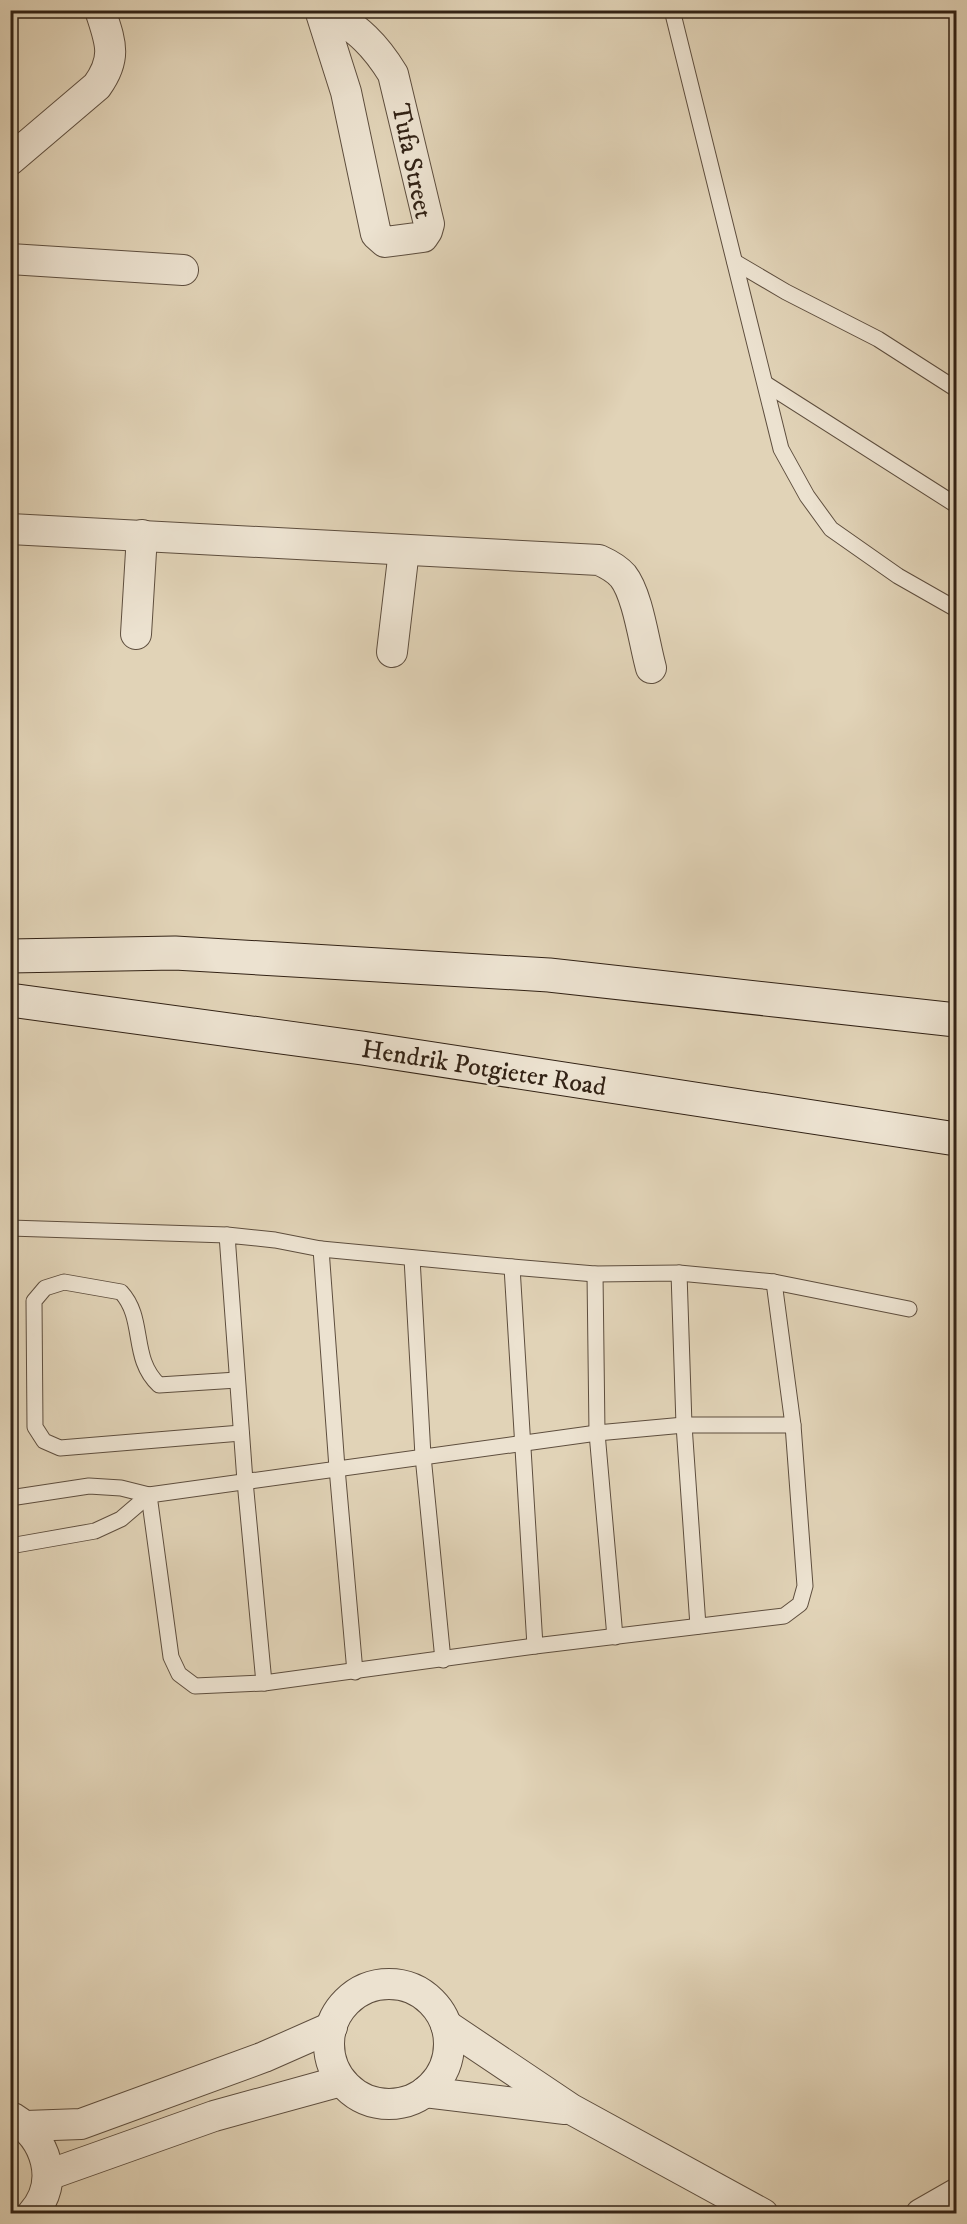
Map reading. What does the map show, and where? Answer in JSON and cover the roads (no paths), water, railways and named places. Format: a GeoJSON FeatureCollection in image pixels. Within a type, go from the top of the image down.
{"type":"FeatureCollection","features":[{"type":"Feature","properties":{"kind":"main road"},"geometry":{"type":"LineString","coordinates":[[10,956],[175,953],[549,975],[957,1020]]}},
{"type":"Feature","properties":{"kind":"main road","name":"Hendrik Potgieter Road"},"geometry":{"type":"LineString","coordinates":[[10,1000],[362,1048],[957,1139]]}},
{"type":"Feature","properties":{"kind":"street"},"geometry":{"type":"LineString","coordinates":[[10,160],[97,86],[103,77],[111,56],[111,44],[100,10]]}},
{"type":"Feature","properties":{"kind":"street","name":"Tufa Street"},"geometry":{"type":"LineString","coordinates":[[320,10],[346,92],[376,234],[384,242],[423,237],[428,231],[429,224],[393,74],[379,52],[360,32],[329,10]]}},
{"type":"Feature","properties":{"kind":"street"},"geometry":{"type":"LineString","coordinates":[[10,259],[183,270]]}},
{"type":"Feature","properties":{"kind":"street"},"geometry":{"type":"LineString","coordinates":[[10,528],[599,560],[611,565],[622,575],[631,589],[651,668]]}},
{"type":"Feature","properties":{"kind":"street"},"geometry":{"type":"LineString","coordinates":[[136,634],[142,536]]}},
{"type":"Feature","properties":{"kind":"street"},"geometry":{"type":"LineString","coordinates":[[392,652],[404,550]]}},
{"type":"Feature","properties":{"kind":"street"},"geometry":{"type":"LineString","coordinates":[[388,1984],[407,1987],[423,1995],[437,2008],[446,2025],[449,2043],[447,2062],[438,2079],[425,2092],[409,2101],[390,2105],[371,2102],[355,2094],[341,2081],[333,2064],[329,2045],[332,2027],[340,2010],[353,1996],[370,1988],[388,1984]]}},
{"type":"Feature","properties":{"kind":"street"},"geometry":{"type":"LineString","coordinates":[[446,2025],[571,2109],[763,2214]]}},
{"type":"Feature","properties":{"kind":"street"},"geometry":{"type":"LineString","coordinates":[[18,2121],[81,2124],[264,2057],[332,2027]]}},
{"type":"Feature","properties":{"kind":"street"},"geometry":{"type":"LineString","coordinates":[[48,2175],[214,2115],[341,2081]]}},
{"type":"Feature","properties":{"kind":"street"},"geometry":{"type":"LineString","coordinates":[[425,2092],[571,2109]]}},
{"type":"Feature","properties":{"kind":"street"},"geometry":{"type":"LineString","coordinates":[[18,2121],[38,2140],[46,2157],[48,2175],[44,2194],[32,2214]]}},
{"type":"Feature","properties":{"kind":"street"},"geometry":{"type":"LineString","coordinates":[[921,2214],[957,2194]]}},
{"type":"Feature","properties":{"kind":"lane"},"geometry":{"type":"LineString","coordinates":[[672,10],[781,448],[807,496],[831,529],[898,576],[957,609]]}},
{"type":"Feature","properties":{"kind":"lane"},"geometry":{"type":"LineString","coordinates":[[735,262],[786,292],[878,339],[957,389]]}},
{"type":"Feature","properties":{"kind":"lane"},"geometry":{"type":"LineString","coordinates":[[766,384],[957,505]]}},
{"type":"Feature","properties":{"kind":"lane"},"geometry":{"type":"LineString","coordinates":[[10,1228],[227,1235],[275,1240],[321,1249],[595,1274],[679,1273],[774,1282],[909,1309]]}},
{"type":"Feature","properties":{"kind":"lane"},"geometry":{"type":"LineString","coordinates":[[227,1235],[244,1481],[264,1683]]}},
{"type":"Feature","properties":{"kind":"lane"},"geometry":{"type":"LineString","coordinates":[[321,1249],[355,1672]]}},
{"type":"Feature","properties":{"kind":"lane"},"geometry":{"type":"LineString","coordinates":[[412,1258],[423,1456],[443,1660]]}},
{"type":"Feature","properties":{"kind":"lane"},"geometry":{"type":"LineString","coordinates":[[512,1267],[535,1646]]}},
{"type":"Feature","properties":{"kind":"lane"},"geometry":{"type":"LineString","coordinates":[[679,1273],[684,1425],[698,1626]]}},
{"type":"Feature","properties":{"kind":"lane"},"geometry":{"type":"LineString","coordinates":[[595,1274],[597,1433],[615,1637]]}},
{"type":"Feature","properties":{"kind":"lane"},"geometry":{"type":"LineString","coordinates":[[237,1380],[159,1384],[149,1376],[142,1362],[134,1313],[128,1299],[121,1292],[64,1282],[45,1288],[34,1301],[35,1427],[44,1441],[60,1448],[241,1433]]}},
{"type":"Feature","properties":{"kind":"lane"},"geometry":{"type":"LineString","coordinates":[[150,1495],[171,1657],[179,1674],[195,1686],[264,1683],[535,1646],[784,1616],[800,1604],[805,1586],[793,1425],[774,1282]]}},
{"type":"Feature","properties":{"kind":"lane"},"geometry":{"type":"LineString","coordinates":[[10,1498],[90,1486],[121,1488],[150,1495],[597,1433],[684,1425],[793,1425]]}},
{"type":"Feature","properties":{"kind":"lane"},"geometry":{"type":"LineString","coordinates":[[10,1546],[95,1531],[121,1519],[150,1495]]}}]}
